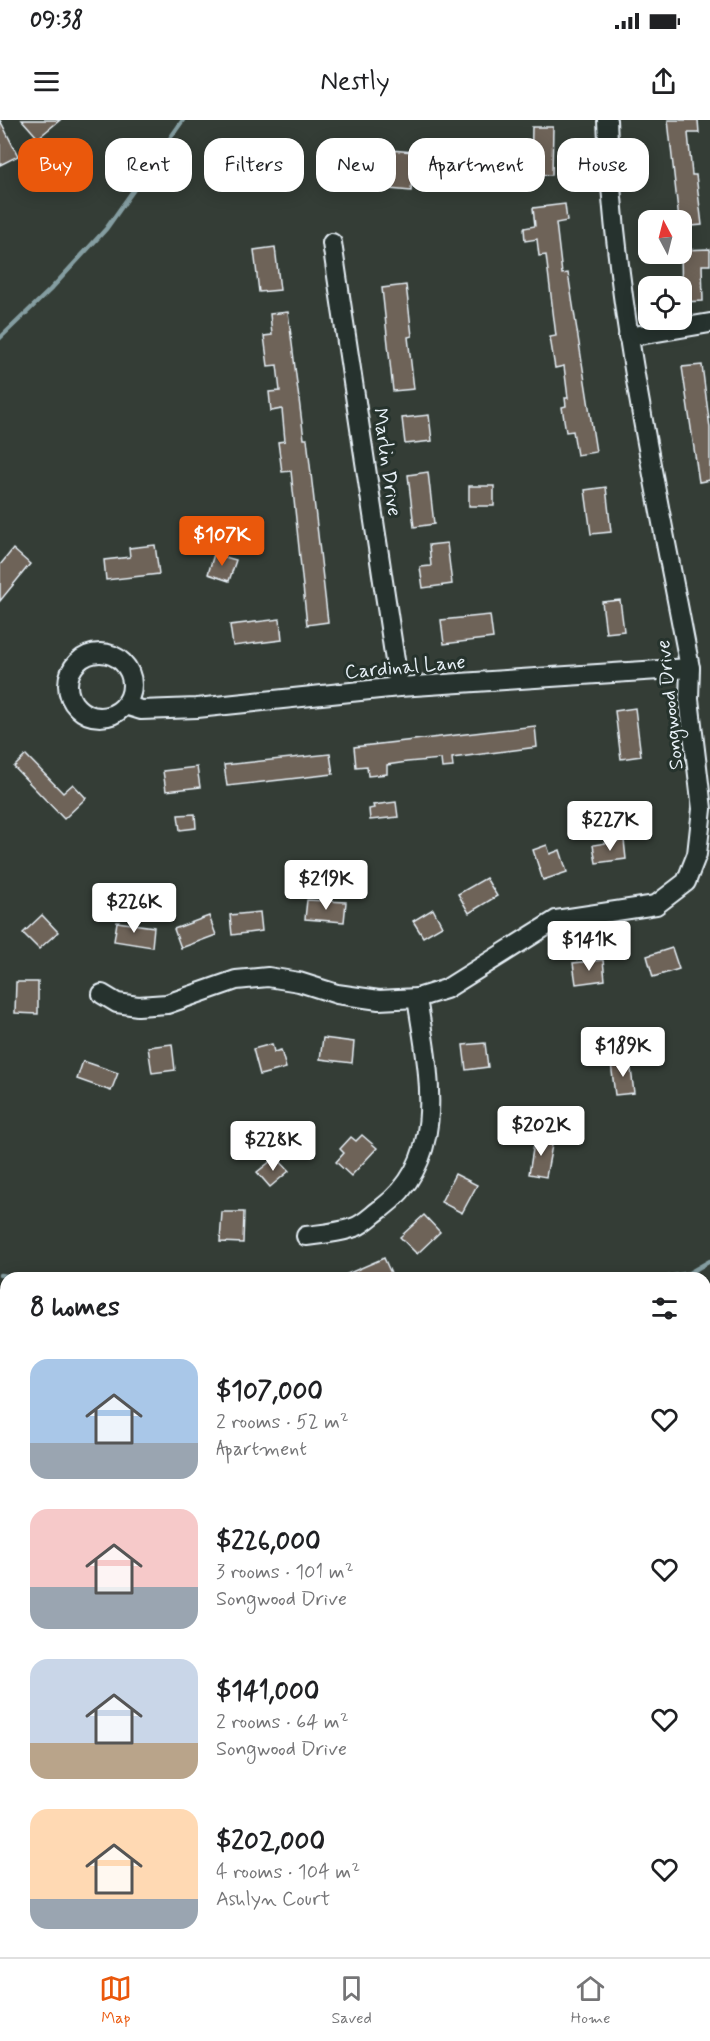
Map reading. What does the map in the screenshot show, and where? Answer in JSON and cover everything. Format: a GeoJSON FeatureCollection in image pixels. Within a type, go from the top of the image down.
{"type":"FeatureCollection","features":[{"type":"Feature","properties":{"kind":"street","name":"Songwood Drive"},"geometry":{"type":"LineString","coordinates":[[102,993],[117,1003],[138,1006],[167,1004],[236,980],[268,977],[299,982],[337,994],[379,1000],[417,998],[446,989],[555,920],[656,904],[686,882],[697,854],[702,808],[690,699],[690,668],[628,337],[617,259],[607,120]]}},
{"type":"Feature","properties":{"kind":"street","name":"Marlin Drive"},"geometry":{"type":"LineString","coordinates":[[332,243],[399,687]]}},
{"type":"Feature","properties":{"kind":"street"},"geometry":{"type":"LineString","coordinates":[[628,337],[710,323]]}},
{"type":"Feature","properties":{"kind":"street","name":"Cardinal Lane"},"geometry":{"type":"LineString","coordinates":[[125,705],[141,710],[197,708],[399,687],[690,668]]}},
{"type":"Feature","properties":{"kind":"street"},"geometry":{"type":"LineString","coordinates":[[306,1236],[354,1228],[400,1194],[416,1171],[426,1146],[429,1114],[428,1066],[417,998]]}},
{"type":"Feature","properties":{"kind":"building"},"geometry":{"type":"Polygon","coordinates":[[[0,120],[18,156],[0,165],[0,120]]]}},
{"type":"Feature","properties":{"kind":"building"},"geometry":{"type":"Polygon","coordinates":[[[22,120],[60,120],[38,138],[22,120]]]}},
{"type":"Feature","properties":{"kind":"building"},"geometry":{"type":"Polygon","coordinates":[[[668,120],[698,120],[699,133],[688,133],[692,175],[696,175],[702,225],[692,226],[692,210],[678,210],[668,120]]]}},
{"type":"Feature","properties":{"kind":"building"},"geometry":{"type":"Polygon","coordinates":[[[532,127],[553,127],[552,175],[545,175],[545,138],[532,138],[532,127]]]}},
{"type":"Feature","properties":{"kind":"building"},"geometry":{"type":"Polygon","coordinates":[[[396,150],[408,152],[408,191],[396,190],[396,150]]]}},
{"type":"Feature","properties":{"kind":"building"},"geometry":{"type":"Polygon","coordinates":[[[565,204],[567,221],[556,223],[562,274],[568,273],[596,452],[577,455],[573,431],[566,432],[562,407],[566,406],[565,398],[568,398],[564,366],[555,368],[550,337],[556,336],[546,255],[539,256],[537,239],[525,241],[524,228],[535,226],[533,208],[565,204]]]}},
{"type":"Feature","properties":{"kind":"building"},"geometry":{"type":"Polygon","coordinates":[[[275,247],[280,290],[259,292],[254,250],[275,247]]]}},
{"type":"Feature","properties":{"kind":"building"},"geometry":{"type":"Polygon","coordinates":[[[710,249],[710,265],[702,265],[703,301],[692,302],[692,276],[682,276],[681,264],[692,264],[692,250],[710,249]]]}},
{"type":"Feature","properties":{"kind":"building"},"geometry":{"type":"Polygon","coordinates":[[[406,285],[412,336],[408,337],[414,389],[393,391],[382,288],[406,285]]]}},
{"type":"Feature","properties":{"kind":"building"},"geometry":{"type":"Polygon","coordinates":[[[288,312],[304,439],[307,439],[328,622],[307,625],[291,471],[282,472],[278,442],[285,441],[282,409],[271,411],[269,392],[280,391],[277,365],[268,366],[264,336],[272,335],[270,314],[288,312]]]}},
{"type":"Feature","properties":{"kind":"building"},"geometry":{"type":"Polygon","coordinates":[[[702,365],[710,428],[710,480],[699,482],[682,367],[702,365]]]}},
{"type":"Feature","properties":{"kind":"building"},"geometry":{"type":"Polygon","coordinates":[[[429,415],[432,441],[405,444],[402,418],[429,415]]]}},
{"type":"Feature","properties":{"kind":"building"},"geometry":{"type":"Polygon","coordinates":[[[428,472],[434,524],[414,527],[408,475],[428,472]]]}},
{"type":"Feature","properties":{"kind":"building"},"geometry":{"type":"Polygon","coordinates":[[[469,486],[494,486],[494,506],[469,506],[469,486]]]}},
{"type":"Feature","properties":{"kind":"building"},"geometry":{"type":"Polygon","coordinates":[[[606,487],[611,532],[591,534],[585,490],[606,487]]]}},
{"type":"Feature","properties":{"kind":"building"},"geometry":{"type":"Polygon","coordinates":[[[447,543],[452,584],[423,588],[420,567],[431,566],[429,545],[447,543]]]}},
{"type":"Feature","properties":{"kind":"building"},"geometry":{"type":"Polygon","coordinates":[[[155,545],[159,574],[106,580],[104,560],[130,557],[129,548],[155,545]]]}},
{"type":"Feature","properties":{"kind":"building"},"geometry":{"type":"Polygon","coordinates":[[[13,549],[30,564],[0,601],[0,565],[13,549]]]}},
{"type":"Feature","properties":{"kind":"building"},"geometry":{"type":"Polygon","coordinates":[[[214,554],[236,560],[229,581],[208,574],[214,554]]]}},
{"type":"Feature","properties":{"kind":"building"},"geometry":{"type":"Polygon","coordinates":[[[620,600],[624,631],[606,633],[602,602],[620,600]]]}},
{"type":"Feature","properties":{"kind":"building"},"geometry":{"type":"Polygon","coordinates":[[[490,615],[493,638],[444,644],[441,620],[490,615]]]}},
{"type":"Feature","properties":{"kind":"building"},"geometry":{"type":"Polygon","coordinates":[[[280,619],[282,640],[233,646],[230,625],[280,619]]]}},
{"type":"Feature","properties":{"kind":"building"},"geometry":{"type":"Polygon","coordinates":[[[635,708],[641,756],[621,759],[615,711],[635,708]]]}},
{"type":"Feature","properties":{"kind":"building"},"geometry":{"type":"Polygon","coordinates":[[[535,726],[537,747],[452,758],[453,767],[442,768],[441,759],[407,762],[387,765],[387,774],[368,776],[367,766],[356,767],[354,747],[535,726]]]}},
{"type":"Feature","properties":{"kind":"building"},"geometry":{"type":"Polygon","coordinates":[[[330,754],[333,774],[227,786],[224,765],[330,754]]]}},
{"type":"Feature","properties":{"kind":"building"},"geometry":{"type":"Polygon","coordinates":[[[26,755],[63,793],[73,784],[86,798],[64,819],[14,767],[26,755]]]}},
{"type":"Feature","properties":{"kind":"building"},"geometry":{"type":"Polygon","coordinates":[[[197,767],[200,787],[166,791],[163,771],[197,767]]]}},
{"type":"Feature","properties":{"kind":"building"},"geometry":{"type":"Polygon","coordinates":[[[396,802],[398,817],[370,820],[369,809],[374,808],[373,805],[396,802]]]}},
{"type":"Feature","properties":{"kind":"building"},"geometry":{"type":"Polygon","coordinates":[[[195,814],[196,828],[180,830],[178,815],[195,814]]]}},
{"type":"Feature","properties":{"kind":"building"},"geometry":{"type":"Polygon","coordinates":[[[624,840],[626,859],[596,863],[593,845],[624,840]]]}},
{"type":"Feature","properties":{"kind":"building"},"geometry":{"type":"Polygon","coordinates":[[[547,845],[550,854],[560,850],[567,872],[543,880],[533,850],[547,845]]]}},
{"type":"Feature","properties":{"kind":"building"},"geometry":{"type":"Polygon","coordinates":[[[486,878],[497,896],[469,913],[458,894],[486,878]]]}},
{"type":"Feature","properties":{"kind":"building"},"geometry":{"type":"Polygon","coordinates":[[[307,900],[346,902],[344,922],[305,919],[307,900]]]}},
{"type":"Feature","properties":{"kind":"building"},"geometry":{"type":"Polygon","coordinates":[[[433,909],[442,926],[423,937],[413,921],[433,909]]]}},
{"type":"Feature","properties":{"kind":"building"},"geometry":{"type":"Polygon","coordinates":[[[260,912],[262,931],[232,935],[230,915],[260,912]]]}},
{"type":"Feature","properties":{"kind":"building"},"geometry":{"type":"Polygon","coordinates":[[[42,915],[58,932],[39,949],[23,933],[42,915]]]}},
{"type":"Feature","properties":{"kind":"building"},"geometry":{"type":"Polygon","coordinates":[[[209,916],[216,935],[181,948],[174,929],[209,916]]]}},
{"type":"Feature","properties":{"kind":"building"},"geometry":{"type":"Polygon","coordinates":[[[117,922],[154,927],[152,947],[114,941],[117,922]]]}},
{"type":"Feature","properties":{"kind":"building"},"geometry":{"type":"Polygon","coordinates":[[[672,948],[679,969],[653,977],[647,956],[672,948]]]}},
{"type":"Feature","properties":{"kind":"building"},"geometry":{"type":"Polygon","coordinates":[[[603,960],[605,980],[576,984],[573,963],[603,960]]]}},
{"type":"Feature","properties":{"kind":"building"},"geometry":{"type":"Polygon","coordinates":[[[16,982],[38,982],[38,1014],[15,1013],[16,982]]]}},
{"type":"Feature","properties":{"kind":"building"},"geometry":{"type":"Polygon","coordinates":[[[323,1038],[354,1042],[352,1063],[320,1059],[323,1038]]]}},
{"type":"Feature","properties":{"kind":"building"},"geometry":{"type":"Polygon","coordinates":[[[485,1043],[488,1067],[466,1070],[463,1045],[485,1043]]]}},
{"type":"Feature","properties":{"kind":"building"},"geometry":{"type":"Polygon","coordinates":[[[172,1044],[175,1070],[152,1073],[148,1047],[172,1044]]]}},
{"type":"Feature","properties":{"kind":"building"},"geometry":{"type":"Polygon","coordinates":[[[272,1044],[274,1052],[281,1050],[286,1068],[260,1075],[253,1049],[272,1044]]]}},
{"type":"Feature","properties":{"kind":"building"},"geometry":{"type":"Polygon","coordinates":[[[83,1061],[118,1073],[111,1091],[77,1079],[83,1061]]]}},
{"type":"Feature","properties":{"kind":"building"},"geometry":{"type":"Polygon","coordinates":[[[630,1061],[634,1093],[615,1095],[611,1063],[630,1061]]]}},
{"type":"Feature","properties":{"kind":"building"},"geometry":{"type":"Polygon","coordinates":[[[362,1135],[377,1148],[351,1176],[336,1162],[344,1153],[340,1149],[351,1137],[356,1141],[362,1135]]]}},
{"type":"Feature","properties":{"kind":"building"},"geometry":{"type":"Polygon","coordinates":[[[535,1137],[553,1140],[546,1177],[529,1174],[535,1137]]]}},
{"type":"Feature","properties":{"kind":"building"},"geometry":{"type":"Polygon","coordinates":[[[276,1157],[289,1171],[270,1187],[257,1172],[276,1157]]]}},
{"type":"Feature","properties":{"kind":"building"},"geometry":{"type":"Polygon","coordinates":[[[455,1174],[477,1185],[462,1213],[441,1202],[455,1174]]]}},
{"type":"Feature","properties":{"kind":"building"},"geometry":{"type":"Polygon","coordinates":[[[222,1212],[244,1212],[243,1243],[220,1242],[222,1212]]]}},
{"type":"Feature","properties":{"kind":"building"},"geometry":{"type":"Polygon","coordinates":[[[424,1215],[440,1232],[417,1254],[400,1237],[424,1215]]]}},
{"type":"Feature","properties":{"kind":"building"},"geometry":{"type":"Polygon","coordinates":[[[384,1258],[390,1272],[352,1272],[384,1258]]]}},
{"type":"Feature","properties":{"kind":"waterway"},"geometry":{"type":"LineString","coordinates":[[0,338],[50,290],[106,229],[183,120]]}},
{"type":"Feature","properties":{"kind":"waterway"},"geometry":{"type":"LineString","coordinates":[[691,1272],[710,1261]]}}]}
